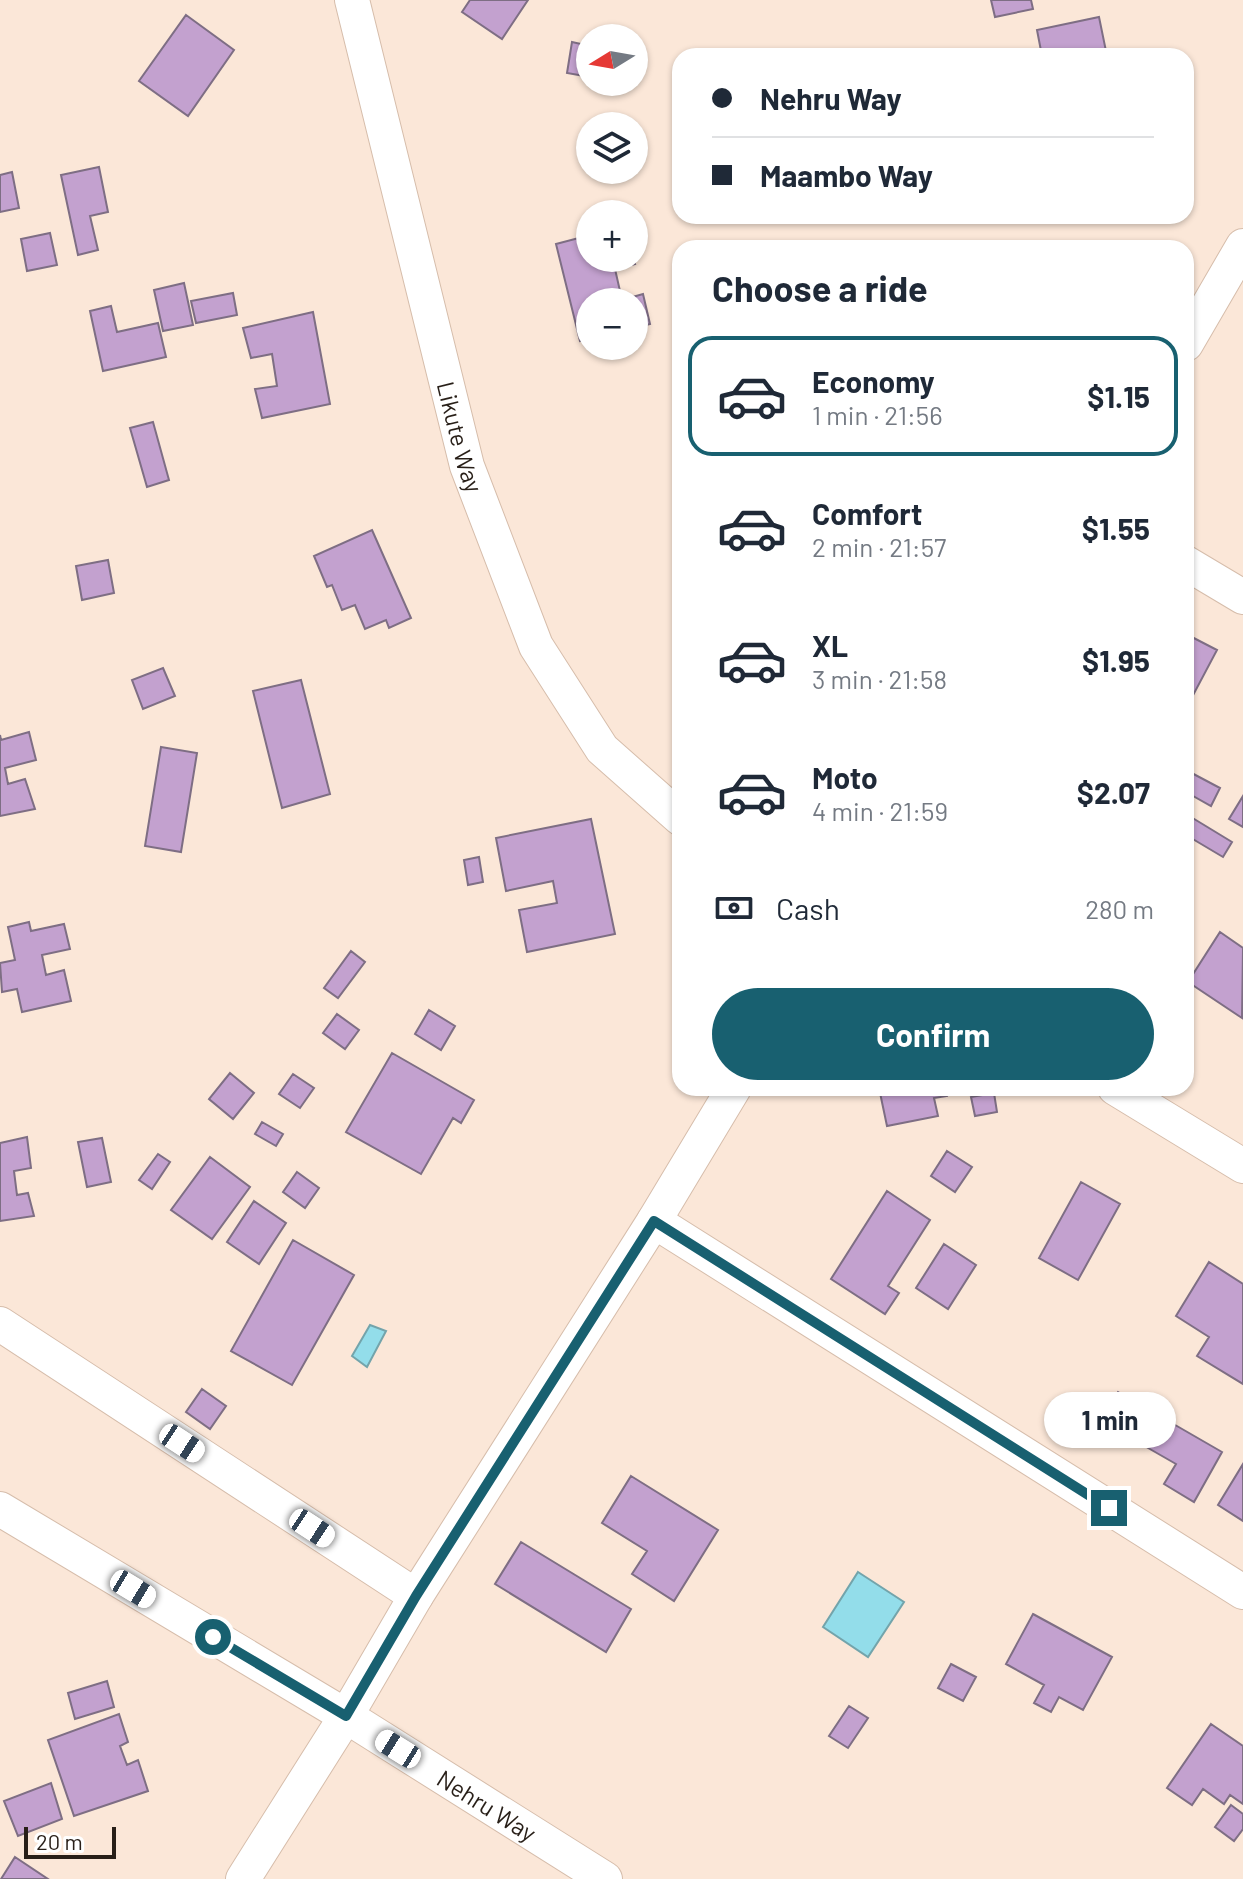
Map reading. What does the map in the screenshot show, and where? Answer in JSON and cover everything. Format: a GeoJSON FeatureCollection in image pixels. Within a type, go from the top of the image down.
{"type":"FeatureCollection","features":[{"type":"Feature","properties":{"kind":"street","name":"Likute Way"},"geometry":{"type":"LineString","coordinates":[[352,0],[467,466],[536,646],[602,749],[672,811]]}},
{"type":"Feature","properties":{"kind":"street"},"geometry":{"type":"LineString","coordinates":[[1194,330],[1243,246]]}},
{"type":"Feature","properties":{"kind":"street"},"geometry":{"type":"LineString","coordinates":[[1194,568],[1243,597]]}},
{"type":"Feature","properties":{"kind":"street"},"geometry":{"type":"LineString","coordinates":[[243,1879],[729,1096]]}},
{"type":"Feature","properties":{"kind":"street"},"geometry":{"type":"LineString","coordinates":[[1128,1096],[1243,1166]]}},
{"type":"Feature","properties":{"kind":"street"},"geometry":{"type":"LineString","coordinates":[[654,1221],[1243,1592]]}},
{"type":"Feature","properties":{"kind":"street"},"geometry":{"type":"LineString","coordinates":[[0,1324],[416,1596]]}},
{"type":"Feature","properties":{"kind":"street","name":"Nehru Way"},"geometry":{"type":"LineString","coordinates":[[0,1509],[346,1716],[605,1879]]}},
{"type":"Feature","properties":{"kind":"water"},"geometry":{"type":"Polygon","coordinates":[[[370,1325],[386,1331],[367,1367],[352,1356],[370,1325]]]}},
{"type":"Feature","properties":{"kind":"water"},"geometry":{"type":"Polygon","coordinates":[[[858,1572],[904,1602],[868,1657],[823,1627],[858,1572]]]}},
{"type":"Feature","properties":{"kind":"building"},"geometry":{"type":"Polygon","coordinates":[[[470,0],[528,0],[502,39],[462,12],[470,0]]]}},
{"type":"Feature","properties":{"kind":"building"},"geometry":{"type":"Polygon","coordinates":[[[991,0],[1031,0],[1033,9],[995,17],[991,0]]]}},
{"type":"Feature","properties":{"kind":"building"},"geometry":{"type":"Polygon","coordinates":[[[186,15],[234,50],[188,116],[139,81],[186,15]]]}},
{"type":"Feature","properties":{"kind":"building"},"geometry":{"type":"Polygon","coordinates":[[[1099,17],[1105,48],[1040,48],[1037,30],[1099,17]]]}},
{"type":"Feature","properties":{"kind":"building"},"geometry":{"type":"Polygon","coordinates":[[[572,42],[576,43],[576,75],[567,73],[572,42]]]}},
{"type":"Feature","properties":{"kind":"building"},"geometry":{"type":"Polygon","coordinates":[[[99,167],[108,212],[90,216],[98,250],[78,255],[61,175],[99,167]]]}},
{"type":"Feature","properties":{"kind":"building"},"geometry":{"type":"Polygon","coordinates":[[[12,172],[19,208],[0,212],[0,175],[12,172]]]}},
{"type":"Feature","properties":{"kind":"building"},"geometry":{"type":"Polygon","coordinates":[[[50,233],[57,265],[27,271],[21,239],[50,233]]]}},
{"type":"Feature","properties":{"kind":"building"},"geometry":{"type":"Polygon","coordinates":[[[576,239],[576,272],[616,272],[619,288],[576,288],[576,325],[556,244],[576,239]]]}},
{"type":"Feature","properties":{"kind":"building"},"geometry":{"type":"Polygon","coordinates":[[[184,283],[193,325],[163,331],[154,290],[184,283]]]}},
{"type":"Feature","properties":{"kind":"building"},"geometry":{"type":"Polygon","coordinates":[[[233,293],[237,315],[196,323],[191,301],[233,293]]]}},
{"type":"Feature","properties":{"kind":"building"},"geometry":{"type":"Polygon","coordinates":[[[111,306],[117,332],[158,323],[166,357],[103,371],[90,311],[111,306]]]}},
{"type":"Feature","properties":{"kind":"building"},"geometry":{"type":"Polygon","coordinates":[[[313,312],[330,404],[262,418],[255,389],[277,386],[272,354],[251,358],[243,328],[313,312]]]}},
{"type":"Feature","properties":{"kind":"building"},"geometry":{"type":"Polygon","coordinates":[[[153,422],[169,480],[147,487],[130,428],[153,422]]]}},
{"type":"Feature","properties":{"kind":"building"},"geometry":{"type":"Polygon","coordinates":[[[372,530],[411,618],[389,628],[386,620],[365,629],[355,605],[342,610],[332,585],[327,587],[314,556],[372,530]]]}},
{"type":"Feature","properties":{"kind":"building"},"geometry":{"type":"Polygon","coordinates":[[[108,560],[114,593],[82,600],[76,566],[108,560]]]}},
{"type":"Feature","properties":{"kind":"building"},"geometry":{"type":"Polygon","coordinates":[[[1194,638],[1217,650],[1194,693],[1194,638]]]}},
{"type":"Feature","properties":{"kind":"building"},"geometry":{"type":"Polygon","coordinates":[[[163,668],[175,696],[143,709],[132,680],[163,668]]]}},
{"type":"Feature","properties":{"kind":"building"},"geometry":{"type":"Polygon","coordinates":[[[301,680],[330,794],[282,808],[253,691],[301,680]]]}},
{"type":"Feature","properties":{"kind":"building"},"geometry":{"type":"Polygon","coordinates":[[[29,732],[36,760],[5,768],[8,784],[25,779],[35,809],[0,816],[0,735],[1,740],[29,732]]]}},
{"type":"Feature","properties":{"kind":"building"},"geometry":{"type":"Polygon","coordinates":[[[161,747],[197,753],[181,852],[145,846],[161,747]]]}},
{"type":"Feature","properties":{"kind":"building"},"geometry":{"type":"Polygon","coordinates":[[[1194,774],[1220,788],[1211,806],[1194,796],[1194,774]]]}},
{"type":"Feature","properties":{"kind":"building"},"geometry":{"type":"Polygon","coordinates":[[[1243,796],[1243,827],[1229,819],[1243,796]]]}},
{"type":"Feature","properties":{"kind":"building"},"geometry":{"type":"Polygon","coordinates":[[[591,819],[615,934],[527,952],[519,910],[557,903],[553,881],[506,891],[496,838],[591,819]]]}},
{"type":"Feature","properties":{"kind":"building"},"geometry":{"type":"Polygon","coordinates":[[[1194,819],[1232,842],[1223,857],[1194,840],[1194,819]]]}},
{"type":"Feature","properties":{"kind":"building"},"geometry":{"type":"Polygon","coordinates":[[[479,857],[483,882],[468,885],[464,860],[479,857]]]}},
{"type":"Feature","properties":{"kind":"building"},"geometry":{"type":"Polygon","coordinates":[[[29,922],[31,931],[64,924],[70,949],[42,955],[46,975],[64,970],[71,1001],[22,1012],[17,989],[2,992],[0,963],[15,960],[8,927],[29,922]]]}},
{"type":"Feature","properties":{"kind":"building"},"geometry":{"type":"Polygon","coordinates":[[[1220,932],[1243,948],[1242,1018],[1194,986],[1194,973],[1220,932]]]}},
{"type":"Feature","properties":{"kind":"building"},"geometry":{"type":"Polygon","coordinates":[[[351,951],[365,962],[338,998],[324,988],[351,951]]]}},
{"type":"Feature","properties":{"kind":"building"},"geometry":{"type":"Polygon","coordinates":[[[429,1010],[455,1026],[441,1050],[415,1034],[429,1010]]]}},
{"type":"Feature","properties":{"kind":"building"},"geometry":{"type":"Polygon","coordinates":[[[337,1014],[359,1030],[345,1049],[323,1033],[337,1014]]]}},
{"type":"Feature","properties":{"kind":"building"},"geometry":{"type":"Polygon","coordinates":[[[392,1053],[474,1100],[461,1123],[453,1118],[421,1174],[346,1132],[392,1053]]]}},
{"type":"Feature","properties":{"kind":"building"},"geometry":{"type":"Polygon","coordinates":[[[230,1073],[254,1093],[233,1119],[209,1099],[230,1073]]]}},
{"type":"Feature","properties":{"kind":"building"},"geometry":{"type":"Polygon","coordinates":[[[293,1074],[314,1088],[300,1108],[279,1094],[293,1074]]]}},
{"type":"Feature","properties":{"kind":"building"},"geometry":{"type":"Polygon","coordinates":[[[881,1096],[947,1096],[934,1098],[938,1116],[887,1126],[881,1096]]]}},
{"type":"Feature","properties":{"kind":"building"},"geometry":{"type":"Polygon","coordinates":[[[994,1096],[997,1112],[975,1116],[971,1097],[994,1096]]]}},
{"type":"Feature","properties":{"kind":"building"},"geometry":{"type":"Polygon","coordinates":[[[262,1122],[283,1134],[276,1146],[255,1134],[262,1122]]]}},
{"type":"Feature","properties":{"kind":"building"},"geometry":{"type":"Polygon","coordinates":[[[27,1137],[31,1168],[14,1171],[17,1195],[28,1193],[34,1216],[0,1221],[0,1143],[27,1137]]]}},
{"type":"Feature","properties":{"kind":"building"},"geometry":{"type":"Polygon","coordinates":[[[102,1138],[111,1182],[87,1187],[78,1142],[102,1138]]]}},
{"type":"Feature","properties":{"kind":"building"},"geometry":{"type":"Polygon","coordinates":[[[947,1151],[972,1167],[955,1192],[931,1176],[947,1151]]]}},
{"type":"Feature","properties":{"kind":"building"},"geometry":{"type":"Polygon","coordinates":[[[158,1154],[170,1162],[152,1189],[139,1180],[158,1154]]]}},
{"type":"Feature","properties":{"kind":"building"},"geometry":{"type":"Polygon","coordinates":[[[210,1157],[250,1187],[212,1239],[171,1210],[210,1157]]]}},
{"type":"Feature","properties":{"kind":"building"},"geometry":{"type":"Polygon","coordinates":[[[297,1172],[319,1188],[305,1208],[283,1192],[297,1172]]]}},
{"type":"Feature","properties":{"kind":"building"},"geometry":{"type":"Polygon","coordinates":[[[1081,1182],[1120,1204],[1078,1280],[1039,1258],[1081,1182]]]}},
{"type":"Feature","properties":{"kind":"building"},"geometry":{"type":"Polygon","coordinates":[[[887,1191],[930,1220],[888,1286],[899,1293],[885,1314],[831,1279],[887,1191]]]}},
{"type":"Feature","properties":{"kind":"building"},"geometry":{"type":"Polygon","coordinates":[[[254,1201],[286,1223],[259,1264],[227,1242],[254,1201]]]}},
{"type":"Feature","properties":{"kind":"building"},"geometry":{"type":"Polygon","coordinates":[[[293,1240],[354,1275],[292,1385],[231,1351],[293,1240]]]}},
{"type":"Feature","properties":{"kind":"building"},"geometry":{"type":"Polygon","coordinates":[[[944,1244],[976,1265],[948,1309],[916,1288],[944,1244]]]}},
{"type":"Feature","properties":{"kind":"building"},"geometry":{"type":"Polygon","coordinates":[[[1209,1262],[1243,1284],[1243,1384],[1197,1356],[1209,1337],[1176,1316],[1209,1262]]]}},
{"type":"Feature","properties":{"kind":"building"},"geometry":{"type":"Polygon","coordinates":[[[202,1389],[226,1406],[210,1429],[186,1412],[202,1389]]]}},
{"type":"Feature","properties":{"kind":"building"},"geometry":{"type":"Polygon","coordinates":[[[1118,1392],[1222,1452],[1194,1502],[1164,1484],[1176,1464],[1101,1421],[1118,1392]]]}},
{"type":"Feature","properties":{"kind":"building"},"geometry":{"type":"Polygon","coordinates":[[[1243,1464],[1243,1521],[1218,1505],[1243,1464]]]}},
{"type":"Feature","properties":{"kind":"building"},"geometry":{"type":"Polygon","coordinates":[[[631,1476],[718,1530],[674,1601],[632,1574],[647,1551],[602,1523],[631,1476]]]}},
{"type":"Feature","properties":{"kind":"building"},"geometry":{"type":"Polygon","coordinates":[[[521,1542],[631,1609],[606,1652],[495,1584],[521,1542]]]}},
{"type":"Feature","properties":{"kind":"building"},"geometry":{"type":"Polygon","coordinates":[[[1033,1614],[1112,1657],[1083,1710],[1059,1697],[1051,1712],[1034,1703],[1044,1685],[1006,1664],[1033,1614]]]}},
{"type":"Feature","properties":{"kind":"building"},"geometry":{"type":"Polygon","coordinates":[[[951,1664],[976,1677],[963,1701],[938,1688],[951,1664]]]}},
{"type":"Feature","properties":{"kind":"building"},"geometry":{"type":"Polygon","coordinates":[[[107,1681],[114,1707],[75,1719],[68,1693],[107,1681]]]}},
{"type":"Feature","properties":{"kind":"building"},"geometry":{"type":"Polygon","coordinates":[[[849,1706],[868,1718],[848,1748],[829,1736],[849,1706]]]}},
{"type":"Feature","properties":{"kind":"building"},"geometry":{"type":"Polygon","coordinates":[[[119,1714],[128,1742],[120,1746],[127,1765],[138,1760],[148,1791],[74,1816],[48,1740],[119,1714]]]}},
{"type":"Feature","properties":{"kind":"building"},"geometry":{"type":"Polygon","coordinates":[[[1211,1724],[1243,1746],[1243,1804],[1230,1795],[1224,1804],[1203,1789],[1192,1805],[1167,1788],[1211,1724]]]}},
{"type":"Feature","properties":{"kind":"building"},"geometry":{"type":"Polygon","coordinates":[[[51,1783],[62,1819],[18,1836],[4,1801],[51,1783]]]}},
{"type":"Feature","properties":{"kind":"building"},"geometry":{"type":"Polygon","coordinates":[[[1231,1805],[1243,1814],[1243,1829],[1234,1841],[1215,1827],[1231,1805]]]}},
{"type":"Feature","properties":{"kind":"building"},"geometry":{"type":"Polygon","coordinates":[[[15,1857],[48,1879],[1,1879],[15,1857]]]}},
{"type":"Feature","properties":{"kind":"route"},"geometry":{"type":"LineString","coordinates":[[213,1637],[346,1716],[416,1596],[654,1221],[1109,1508]]}}]}
